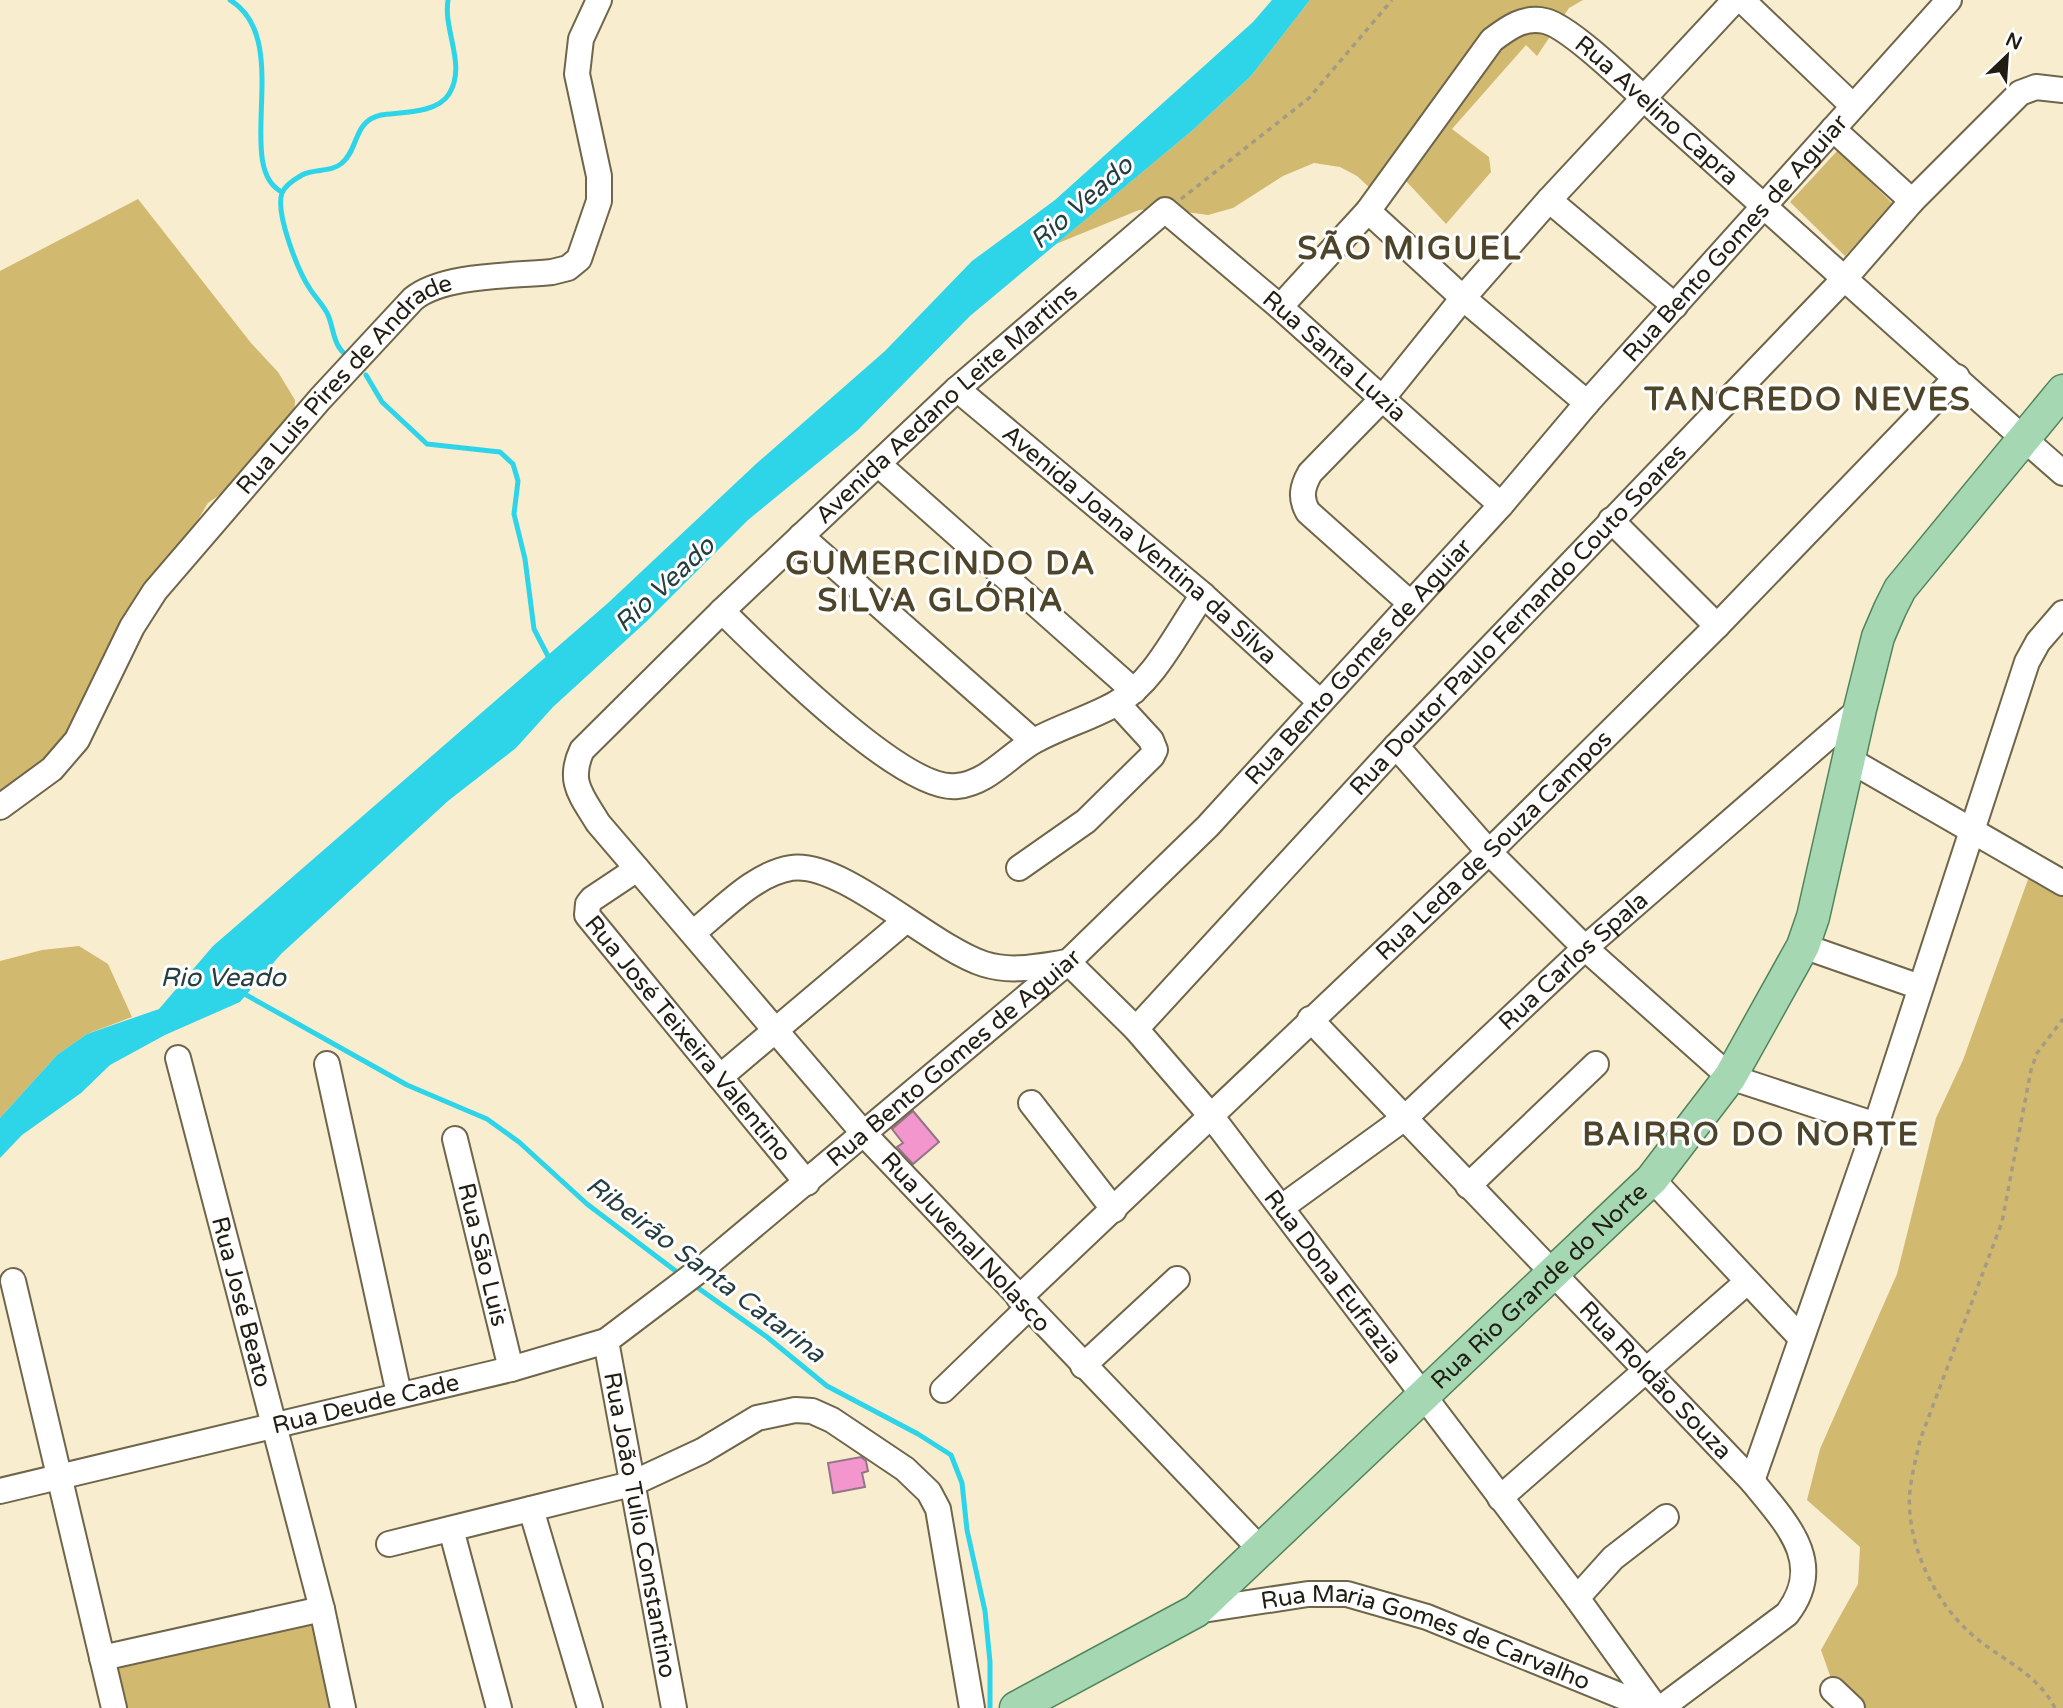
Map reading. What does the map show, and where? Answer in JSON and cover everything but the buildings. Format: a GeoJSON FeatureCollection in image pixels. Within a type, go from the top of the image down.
{"type":"FeatureCollection","features":[{"type":"Feature","properties":{"kind":"main road","name":"Rua Rio Grande do Norte"},"geometry":{"type":"LineString","coordinates":[[1016,1708],[1196,1611],[1423,1399],[1652,1179],[1730,1077],[1803,946],[1816,904],[1878,637],[1900,589],[2022,437],[2063,391]]}},
{"type":"Feature","properties":{"kind":"street","name":"Rua Luis Pires de Andrade"},"geometry":{"type":"LineString","coordinates":[[0,807],[66,755],[77,740],[132,627],[155,591],[320,399],[413,299],[422,292],[443,284],[552,272],[568,268],[579,259],[600,188],[577,74],[577,53],[599,0]]}},
{"type":"Feature","properties":{"kind":"street"},"geometry":{"type":"LineString","coordinates":[[1409,603],[1308,512],[1303,504],[1304,485],[1310,473],[1381,400],[1463,298],[1549,200],[1735,0]]}},
{"type":"Feature","properties":{"kind":"street"},"geometry":{"type":"LineString","coordinates":[[1742,0],[1853,106]]}},
{"type":"Feature","properties":{"kind":"street","name":"Rua Bento Gomes de Aguiar"},"geometry":{"type":"LineString","coordinates":[[709,1264],[1068,962],[1208,826],[1319,701],[1501,505],[1587,404],[1949,0]]}},
{"type":"Feature","properties":{"kind":"street","name":"Rua Avelino Capra"},"geometry":{"type":"LineString","coordinates":[[1368,211],[1492,40],[1510,26],[1527,20],[1545,21],[1563,29],[2063,473]]}},
{"type":"Feature","properties":{"kind":"street","name":"Rua Doutor Paulo Fernando Couto Soares"},"geometry":{"type":"LineString","coordinates":[[1136,1029],[1396,746],[1845,278],[1912,201],[2020,93],[2036,87],[2063,90]]}},
{"type":"Feature","properties":{"kind":"street"},"geometry":{"type":"LineString","coordinates":[[1833,129],[1912,201]]}},
{"type":"Feature","properties":{"kind":"street"},"geometry":{"type":"LineString","coordinates":[[1549,200],[1675,306]]}},
{"type":"Feature","properties":{"kind":"street","name":"Rua Santa Luzia"},"geometry":{"type":"LineString","coordinates":[[1165,210],[1280,307],[1501,505]]}},
{"type":"Feature","properties":{"kind":"street","name":"Avenida Aedano Leite Martins"},"geometry":{"type":"LineString","coordinates":[[582,750],[722,611],[957,389],[1165,210]]}},
{"type":"Feature","properties":{"kind":"street"},"geometry":{"type":"LineString","coordinates":[[1280,307],[1368,211],[1463,298],[1587,404]]}},
{"type":"Feature","properties":{"kind":"street","name":"Rua Leda de Souza Campos"},"geometry":{"type":"LineString","coordinates":[[943,1391],[1023,1303],[1114,1210],[1310,1019],[1489,852],[1717,626],[1957,377]]}},
{"type":"Feature","properties":{"kind":"street","name":"Avenida Joana Ventina da Silva"},"geometry":{"type":"LineString","coordinates":[[957,389],[1203,595],[1319,701]]}},
{"type":"Feature","properties":{"kind":"street"},"geometry":{"type":"LineString","coordinates":[[878,464],[1125,697],[1155,750],[1153,756],[1086,821],[1019,868]]}},
{"type":"Feature","properties":{"kind":"street"},"geometry":{"type":"LineString","coordinates":[[1611,520],[1717,626]]}},
{"type":"Feature","properties":{"kind":"street"},"geometry":{"type":"LineString","coordinates":[[801,536],[1033,741]]}},
{"type":"Feature","properties":{"kind":"street"},"geometry":{"type":"LineString","coordinates":[[722,611],[794,682],[909,772],[940,786],[958,786],[976,780],[1033,741],[1125,697],[1203,595]]}},
{"type":"Feature","properties":{"kind":"street"},"geometry":{"type":"LineString","coordinates":[[1752,1481],[1876,1125],[2027,662],[2038,642],[2063,613]]}},
{"type":"Feature","properties":{"kind":"street","name":"Rua Carlos Spala"},"geometry":{"type":"LineString","coordinates":[[1282,1208],[1406,1117],[1585,948],[1860,709]]}},
{"type":"Feature","properties":{"kind":"street"},"geometry":{"type":"LineString","coordinates":[[1396,746],[1489,852],[1585,948],[1730,1077],[1876,1125]]}},
{"type":"Feature","properties":{"kind":"street","name":"Rua Juvenal Nolasco"},"geometry":{"type":"LineString","coordinates":[[582,750],[574,774],[576,784],[598,823],[637,869],[694,932],[865,1135],[1262,1551]]}},
{"type":"Feature","properties":{"kind":"street"},"geometry":{"type":"LineString","coordinates":[[1848,759],[2063,883]]}},
{"type":"Feature","properties":{"kind":"street"},"geometry":{"type":"LineString","coordinates":[[694,932],[754,884],[793,868],[834,878],[984,964],[1014,970],[1068,962]]}},
{"type":"Feature","properties":{"kind":"street","name":"Rua José Teixeira Valentino"},"geometry":{"type":"LineString","coordinates":[[637,869],[592,899],[588,904],[587,915],[807,1183]]}},
{"type":"Feature","properties":{"kind":"street"},"geometry":{"type":"LineString","coordinates":[[720,1077],[905,921]]}},
{"type":"Feature","properties":{"kind":"street"},"geometry":{"type":"LineString","coordinates":[[1803,946],[1920,987]]}},
{"type":"Feature","properties":{"kind":"street","name":"Rua Dona Eufrazia"},"geometry":{"type":"LineString","coordinates":[[1068,962],[1136,1029],[1212,1117],[1423,1399],[1577,1598],[1653,1708]]}},
{"type":"Feature","properties":{"kind":"street","name":"Rua Roldão Souza"},"geometry":{"type":"LineString","coordinates":[[1310,1019],[1406,1117],[1551,1274],[1752,1481],[1788,1526],[1798,1544],[1804,1577],[1796,1602],[1787,1614],[1661,1708]]}},
{"type":"Feature","properties":{"kind":"street","name":"Rua José Beato"},"geometry":{"type":"LineString","coordinates":[[178,1058],[322,1609],[343,1708]]}},
{"type":"Feature","properties":{"kind":"street"},"geometry":{"type":"LineString","coordinates":[[327,1064],[399,1394]]}},
{"type":"Feature","properties":{"kind":"street"},"geometry":{"type":"LineString","coordinates":[[1468,1186],[1595,1064]]}},
{"type":"Feature","properties":{"kind":"street"},"geometry":{"type":"LineString","coordinates":[[1031,1103],[1114,1210]]}},
{"type":"Feature","properties":{"kind":"street","name":"Rua São Luis"},"geometry":{"type":"LineString","coordinates":[[455,1139],[512,1369]]}},
{"type":"Feature","properties":{"kind":"street"},"geometry":{"type":"LineString","coordinates":[[1652,1179],[1800,1337]]}},
{"type":"Feature","properties":{"kind":"street","name":"Rua Deude Cade"},"geometry":{"type":"LineString","coordinates":[[0,1492],[512,1369],[606,1341],[709,1264]]}},
{"type":"Feature","properties":{"kind":"street"},"geometry":{"type":"LineString","coordinates":[[1083,1366],[1177,1279]]}},
{"type":"Feature","properties":{"kind":"street"},"geometry":{"type":"LineString","coordinates":[[13,1282],[114,1708]]}},
{"type":"Feature","properties":{"kind":"street"},"geometry":{"type":"LineString","coordinates":[[1500,1498],[1747,1282]]}},
{"type":"Feature","properties":{"kind":"street","name":"Rua João Tulio Constantino"},"geometry":{"type":"LineString","coordinates":[[606,1341],[674,1708]]}},
{"type":"Feature","properties":{"kind":"street"},"geometry":{"type":"LineString","coordinates":[[389,1544],[631,1484],[774,1413],[812,1411],[842,1427],[917,1478],[938,1509],[972,1708]]}},
{"type":"Feature","properties":{"kind":"street"},"geometry":{"type":"LineString","coordinates":[[531,1509],[590,1708]]}},
{"type":"Feature","properties":{"kind":"street"},"geometry":{"type":"LineString","coordinates":[[1577,1598],[1613,1558],[1666,1517]]}},
{"type":"Feature","properties":{"kind":"street"},"geometry":{"type":"LineString","coordinates":[[451,1529],[499,1708]]}},
{"type":"Feature","properties":{"kind":"street","name":"Rua Maria Gomes de Carvalho"},"geometry":{"type":"LineString","coordinates":[[1196,1611],[1308,1594],[1347,1594],[1427,1617],[1653,1708]]}},
{"type":"Feature","properties":{"kind":"street"},"geometry":{"type":"LineString","coordinates":[[102,1658],[322,1609]]}},
{"type":"Feature","properties":{"kind":"street"},"geometry":{"type":"LineString","coordinates":[[1833,1690],[1852,1708]]}},
{"type":"Feature","properties":{"kind":"path"},"geometry":{"type":"LineString","coordinates":[[1165,210],[1300,106],[1392,0]]}},
{"type":"Feature","properties":{"kind":"path"},"geometry":{"type":"LineString","coordinates":[[2055,1708],[2037,1681],[1969,1632],[1946,1604],[1930,1580],[1916,1543],[1909,1513],[1912,1474],[1920,1440],[2002,1222],[2031,1070],[2037,1053],[2063,1019]]}},
{"type":"Feature","properties":{"kind":"shaded area"},"geometry":{"type":"Polygon","coordinates":[[[1310,0],[1583,0],[1569,8],[1537,56],[1526,45],[1452,129],[1489,157],[1491,172],[1446,224],[1392,166],[1371,189],[1357,176],[1340,167],[1314,163],[1283,176],[1233,208],[1208,215],[1164,209],[1139,210],[1056,244],[1194,129],[1251,76],[1310,0]]]}},
{"type":"Feature","properties":{"kind":"shaded area"},"geometry":{"type":"Polygon","coordinates":[[[1838,150],[1893,204],[1845,256],[1790,202],[1838,150]]]}},
{"type":"Feature","properties":{"kind":"shaded area"},"geometry":{"type":"Polygon","coordinates":[[[138,199],[251,343],[278,372],[295,400],[294,423],[266,462],[208,503],[196,523],[186,554],[130,639],[96,722],[0,803],[0,271],[138,199]]]}},
{"type":"Feature","properties":{"kind":"shaded area"},"geometry":{"type":"Polygon","coordinates":[[[2035,860],[2063,880],[2063,1708],[1861,1708],[1833,1684],[1821,1650],[1858,1584],[1860,1547],[1807,1500],[1820,1449],[1897,1274],[1936,1118],[1963,1060],[2035,860]]]}},
{"type":"Feature","properties":{"kind":"shaded area"},"geometry":{"type":"Polygon","coordinates":[[[79,946],[108,964],[132,1017],[87,1034],[57,1055],[0,1118],[0,961],[42,950],[79,946]]]}},
{"type":"Feature","properties":{"kind":"shaded area"},"geometry":{"type":"Polygon","coordinates":[[[313,1619],[333,1708],[126,1708],[115,1663],[313,1619]]]}},
{"type":"Feature","properties":{"kind":"water","name":"Rio Veado"},"geometry":{"type":"Polygon","coordinates":[[[1272,0],[1310,0],[1251,76],[1194,129],[970,316],[858,430],[748,520],[646,622],[553,707],[516,748],[448,801],[281,954],[240,1002],[165,1035],[110,1065],[81,1093],[22,1135],[0,1158],[0,1118],[57,1055],[87,1034],[159,1009],[213,946],[608,603],[757,463],[885,351],[972,261],[1055,200],[1253,22],[1272,0]]]}},
{"type":"Feature","properties":{"kind":"waterway"},"geometry":{"type":"LineString","coordinates":[[230,0],[249,18],[259,43],[262,71],[262,157],[268,178],[282,192]]}},
{"type":"Feature","properties":{"kind":"waterway"},"geometry":{"type":"LineString","coordinates":[[348,357],[336,342],[328,315],[305,281],[294,256],[282,214],[282,193],[302,175],[333,168],[342,163],[361,129],[372,118],[427,109],[443,101],[454,83],[456,71],[447,12],[448,0]]}},
{"type":"Feature","properties":{"kind":"waterway"},"geometry":{"type":"LineString","coordinates":[[366,375],[382,402],[427,444],[500,452],[513,464],[518,481],[514,514],[525,559],[534,629],[550,660]]}},
{"type":"Feature","properties":{"kind":"waterway","name":"Ribeirão Santa Catarina"},"geometry":{"type":"LineString","coordinates":[[241,992],[407,1085],[487,1119],[519,1142],[587,1204],[681,1275]]}},
{"type":"Feature","properties":{"kind":"waterway","name":"Ribeirão Santa Catarina"},"geometry":{"type":"LineString","coordinates":[[691,1283],[767,1337],[827,1386],[918,1434],[951,1455],[962,1483],[967,1530],[985,1611],[990,1662],[990,1708]]}},
{"type":"Feature","properties":{"kind":"district","name":"SÃO MIGUEL"},"geometry":{"type":"Point","coordinates":[1410,248]}},
{"type":"Feature","properties":{"kind":"district","name":"TANCREDO NEVES"},"geometry":{"type":"Point","coordinates":[1808,399]}},
{"type":"Feature","properties":{"kind":"district","name":"GUMERCINDO DA SILVA GLÓRIA"},"geometry":{"type":"Point","coordinates":[941,582]}},
{"type":"Feature","properties":{"kind":"district","name":"BAIRRO DO NORTE"},"geometry":{"type":"Point","coordinates":[1751,1134]}}]}
